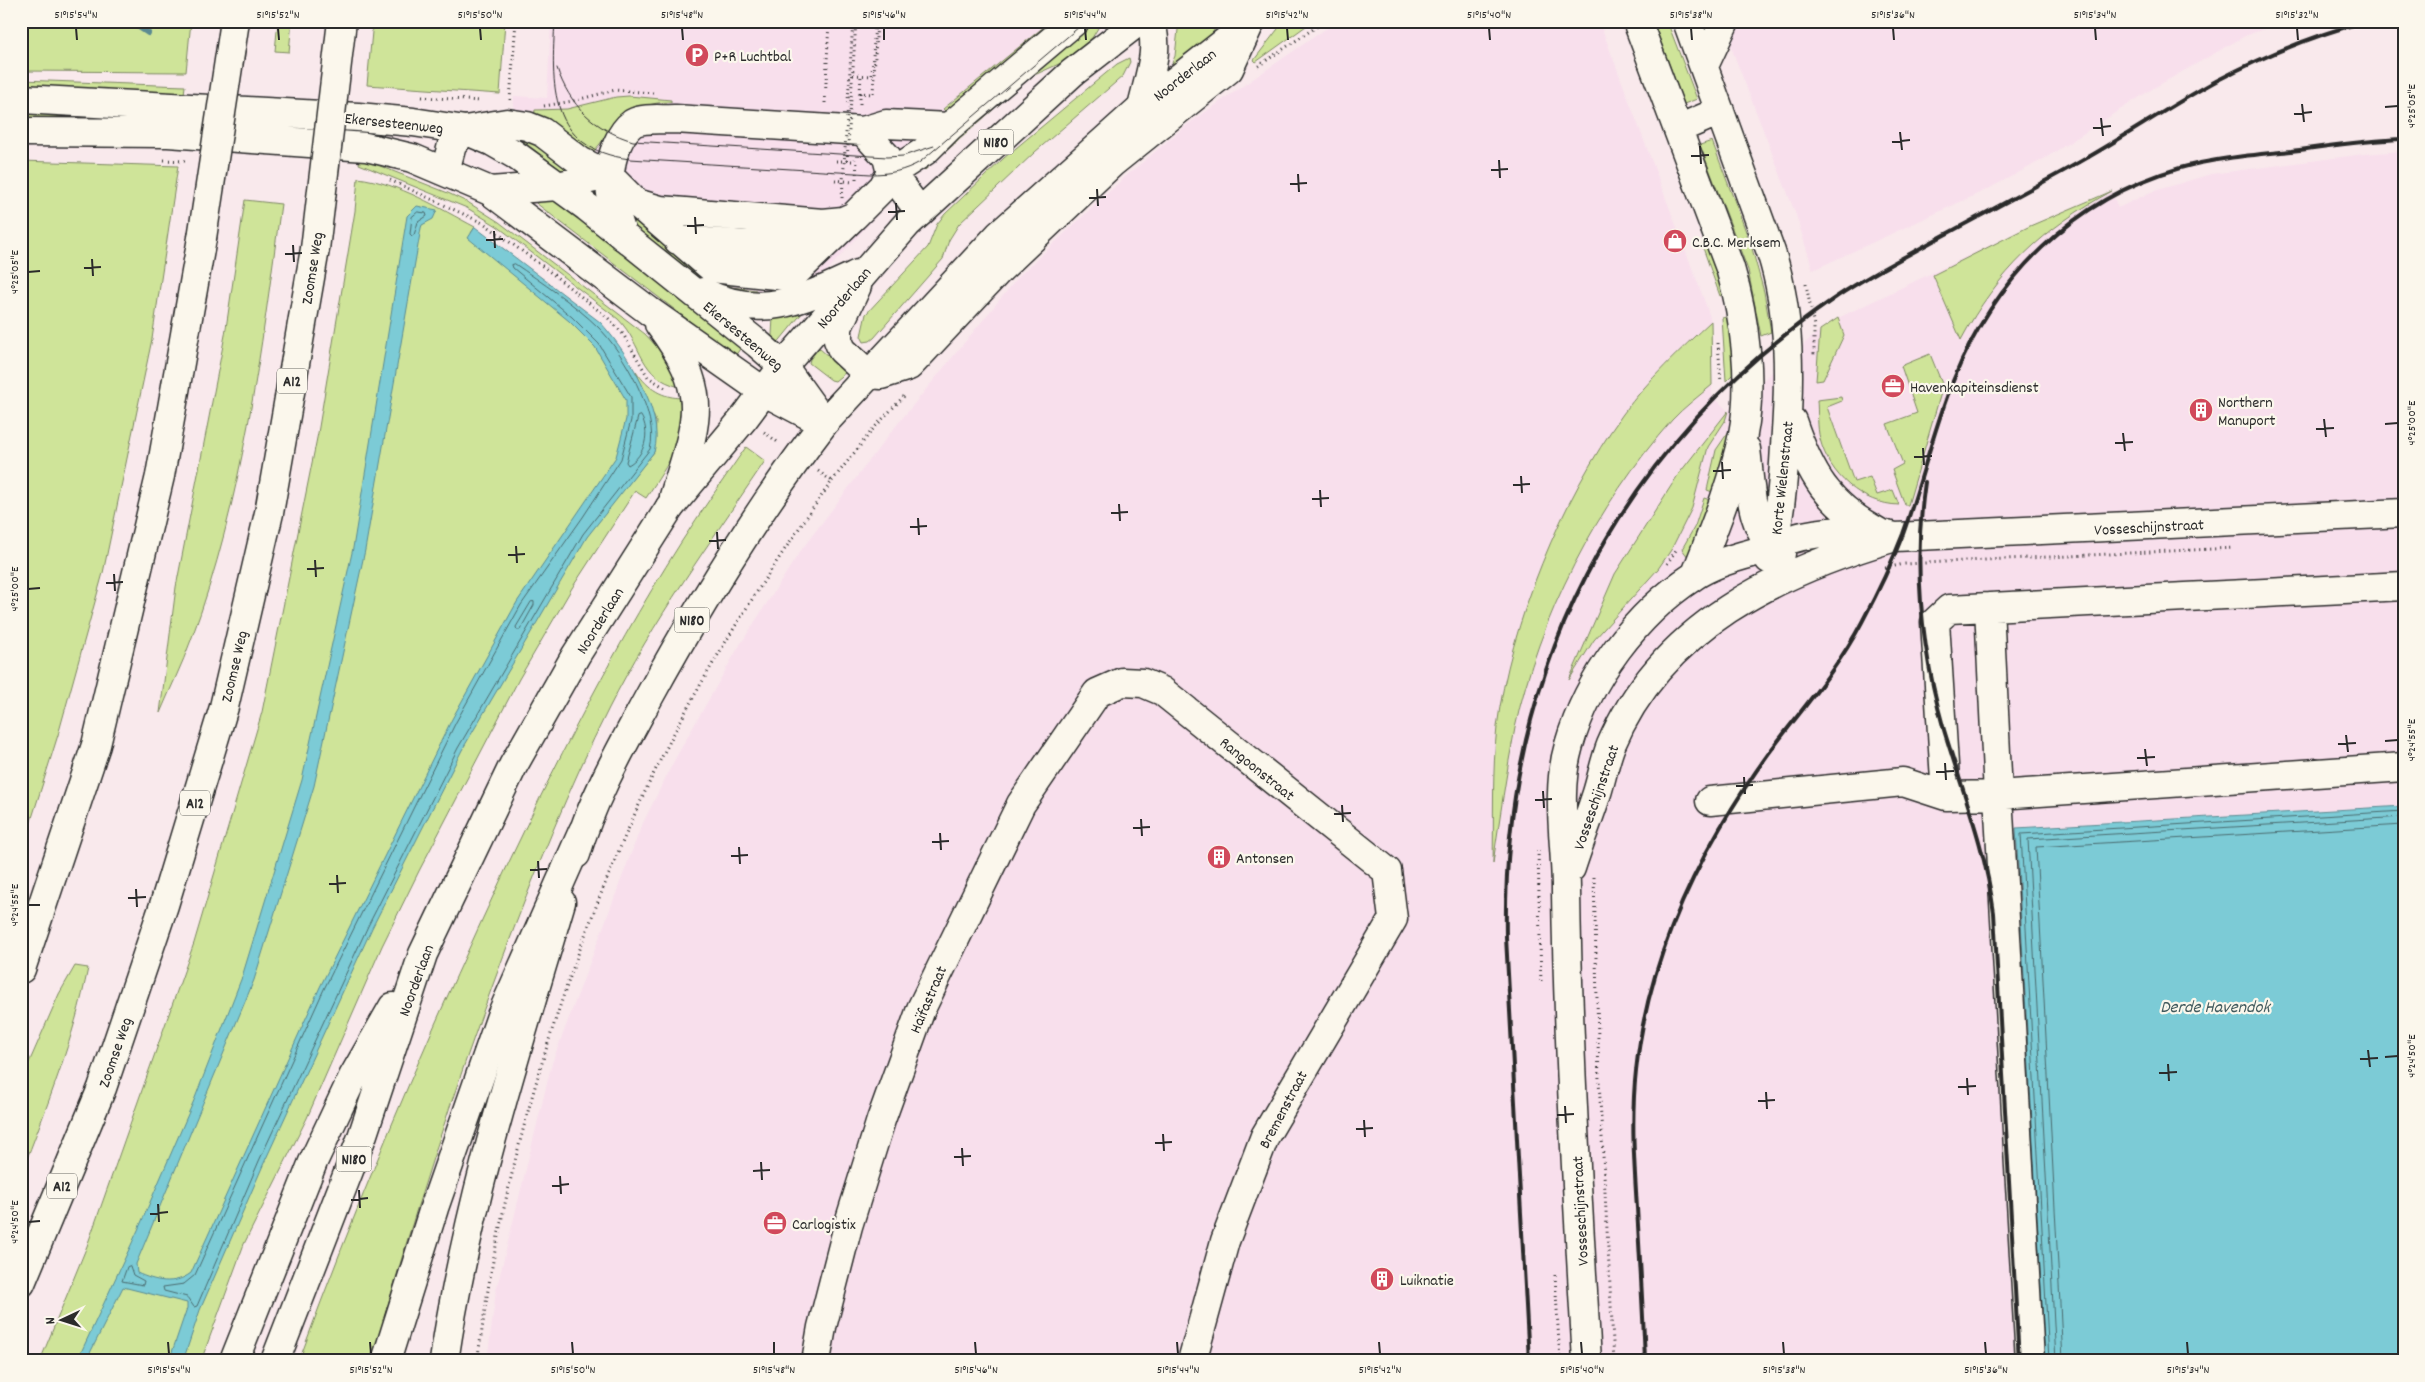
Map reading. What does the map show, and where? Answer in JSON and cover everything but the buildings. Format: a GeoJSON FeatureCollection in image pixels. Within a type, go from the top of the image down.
{"type":"FeatureCollection","features":[{"type":"Feature","properties":{"kind":"main road"},"geometry":{"type":"LineString","coordinates":[[21,969],[96,745],[160,476],[202,238],[235,21]]}},
{"type":"Feature","properties":{"kind":"main road","name":"Zoomse Weg"},"geometry":{"type":"LineString","coordinates":[[21,1284],[102,1088],[164,905],[224,707],[269,513],[315,249],[342,21]]}},
{"type":"Feature","properties":{"kind":"main road"},"geometry":{"type":"LineString","coordinates":[[445,171],[452,145],[465,130],[508,123],[527,126],[542,132],[580,161],[608,175],[678,240],[712,268],[785,276],[794,273],[817,251],[848,207],[883,187],[892,173],[925,151],[949,127],[1075,21]]}},
{"type":"Feature","properties":{"kind":"main road","name":"Noorderlaan"},"geometry":{"type":"LineString","coordinates":[[276,1361],[362,1137],[423,954],[513,766],[576,656],[670,507],[745,418],[783,366],[864,271],[920,212],[1072,73],[1139,21]]}},
{"type":"Feature","properties":{"kind":"main road"},"geometry":{"type":"LineString","coordinates":[[1142,107],[1156,48],[1154,32],[1150,21]]}},
{"type":"Feature","properties":{"kind":"main road","name":"Korte Wielenstraat"},"geometry":{"type":"LineString","coordinates":[[1637,21],[1735,287],[1740,311],[1735,391],[1743,433],[1749,491],[1760,527],[1772,547],[1787,559],[1815,566]]}},
{"type":"Feature","properties":{"kind":"main road","name":"Korte Wielenstraat"},"geometry":{"type":"LineString","coordinates":[[1687,21],[1776,266],[1787,332],[1788,400],[1781,503],[1772,547],[1765,573],[1758,584],[1722,611]]}},
{"type":"Feature","properties":{"kind":"main road"},"geometry":{"type":"LineString","coordinates":[[1704,66],[1725,21]]}},
{"type":"Feature","properties":{"kind":"main road"},"geometry":{"type":"LineString","coordinates":[[864,271],[838,327],[838,340],[842,350],[868,374],[880,375],[909,366],[1001,268],[1112,163],[1229,69],[1251,22]]}},
{"type":"Feature","properties":{"kind":"main road","name":"Noorderlaan"},"geometry":{"type":"LineString","coordinates":[[444,1361],[462,1257],[486,1154],[583,831],[619,752],[696,612],[798,457],[824,423],[868,374],[999,235],[1142,107],[1251,22]]}},
{"type":"Feature","properties":{"kind":"main road","name":"Ekersesteenweg"},"geometry":{"type":"LineString","coordinates":[[21,99],[358,117],[412,122],[465,130],[493,142],[514,154],[678,280],[783,366],[824,423]]}},
{"type":"Feature","properties":{"kind":"main road"},"geometry":{"type":"LineString","coordinates":[[1678,129],[1720,111]]}},
{"type":"Feature","properties":{"kind":"main road"},"geometry":{"type":"LineString","coordinates":[[623,236],[614,212],[608,175],[612,156],[620,137],[633,123],[648,120],[864,113],[886,124],[949,127]]}},
{"type":"Feature","properties":{"kind":"main road"},"geometry":{"type":"LineString","coordinates":[[864,113],[888,157],[892,173],[920,212]]}},
{"type":"Feature","properties":{"kind":"main road","name":"Ekersesteenweg"},"geometry":{"type":"LineString","coordinates":[[21,132],[168,133],[366,148],[412,158],[490,191],[649,311],[763,391],[824,423]]}},
{"type":"Feature","properties":{"kind":"main road"},"geometry":{"type":"LineString","coordinates":[[490,191],[558,186],[608,175]]}},
{"type":"Feature","properties":{"kind":"main road"},"geometry":{"type":"LineString","coordinates":[[636,202],[660,210],[823,223],[843,221],[848,207]]}},
{"type":"Feature","properties":{"kind":"main road"},"geometry":{"type":"LineString","coordinates":[[678,240],[817,251]]}},
{"type":"Feature","properties":{"kind":"main road"},"geometry":{"type":"LineString","coordinates":[[678,280],[719,300],[766,306],[788,304],[809,297],[864,271]]}},
{"type":"Feature","properties":{"kind":"main road"},"geometry":{"type":"LineString","coordinates":[[649,311],[683,360],[695,392],[692,433],[670,507]]}},
{"type":"Feature","properties":{"kind":"main road"},"geometry":{"type":"LineString","coordinates":[[1735,391],[1788,400]]}},
{"type":"Feature","properties":{"kind":"main road","name":"Korte Wielenstraat"},"geometry":{"type":"LineString","coordinates":[[1788,400],[1803,454],[1823,488],[1838,505],[1856,520],[1886,535]]}},
{"type":"Feature","properties":{"kind":"main road","name":"Korte Wielenstraat"},"geometry":{"type":"LineString","coordinates":[[1696,574],[1725,500],[1743,433]]}},
{"type":"Feature","properties":{"kind":"main road","name":"Vosseschijnstraat"},"geometry":{"type":"LineString","coordinates":[[1587,1361],[1567,977],[1566,881],[1561,788],[1568,746],[1584,703],[1615,653],[1656,606],[1696,574],[1739,556],[1808,535],[1886,535],[2404,513]]}},
{"type":"Feature","properties":{"kind":"main road","name":"Vosseschijnstraat"},"geometry":{"type":"LineString","coordinates":[[1566,881],[1611,746],[1635,701],[1664,662],[1722,611],[1783,577],[1815,566],[1886,535]]}},
{"type":"Feature","properties":{"kind":"main road"},"geometry":{"type":"LineString","coordinates":[[1946,796],[1936,622],[1949,609],[2404,586]]}},
{"type":"Feature","properties":{"kind":"main road"},"geometry":{"type":"LineString","coordinates":[[1989,607],[2030,1361]]}},
{"type":"Feature","properties":{"kind":"main road","name":"Rangoonstraat"},"geometry":{"type":"LineString","coordinates":[[1122,682],[1143,683],[1162,691],[1387,871]]}},
{"type":"Feature","properties":{"kind":"main road","name":"Haïfastraat"},"geometry":{"type":"LineString","coordinates":[[816,1361],[822,1327],[848,1226],[881,1120],[920,1009],[1021,804],[1097,693],[1122,682]]}},
{"type":"Feature","properties":{"kind":"main road"},"geometry":{"type":"LineString","coordinates":[[1710,801],[1903,782],[1946,796],[2404,767]]}},
{"type":"Feature","properties":{"kind":"main road"},"geometry":{"type":"LineString","coordinates":[[386,1361],[434,1208],[501,1016],[583,831]]}},
{"type":"Feature","properties":{"kind":"main road","name":"Bremenstraat"},"geometry":{"type":"LineString","coordinates":[[1192,1361],[1225,1241],[1265,1136],[1393,919],[1387,871]]}},
{"type":"Feature","properties":{"kind":"main road"},"geometry":{"type":"LineString","coordinates":[[234,1361],[313,1162],[352,1078],[423,954]]}},
{"type":"Feature","properties":{"kind":"path"},"geometry":{"type":"LineString","coordinates":[[510,103],[516,21]]}},
{"type":"Feature","properties":{"kind":"path"},"geometry":{"type":"LineString","coordinates":[[825,103],[829,21]]}},
{"type":"Feature","properties":{"kind":"path"},"geometry":{"type":"LineString","coordinates":[[854,22],[862,24],[862,21]]}},
{"type":"Feature","properties":{"kind":"path"},"geometry":{"type":"LineString","coordinates":[[853,75],[872,76],[876,21]]}},
{"type":"Feature","properties":{"kind":"path"},"geometry":{"type":"LineString","coordinates":[[860,93],[873,94],[876,21]]}},
{"type":"Feature","properties":{"kind":"path"},"geometry":{"type":"LineString","coordinates":[[836,160],[847,161],[853,75],[854,22]]}},
{"type":"Feature","properties":{"kind":"path"},"geometry":{"type":"LineString","coordinates":[[848,207],[854,22]]}},
{"type":"Feature","properties":{"kind":"path"},"geometry":{"type":"LineString","coordinates":[[861,76],[860,93],[864,113]]}},
{"type":"Feature","properties":{"kind":"path"},"geometry":{"type":"LineString","coordinates":[[854,104],[864,113]]}},
{"type":"Feature","properties":{"kind":"path"},"geometry":{"type":"LineString","coordinates":[[156,159],[195,162]]}},
{"type":"Feature","properties":{"kind":"path"},"geometry":{"type":"LineString","coordinates":[[386,178],[485,224],[608,318],[622,334],[648,377],[656,384],[666,389],[695,392]]}},
{"type":"Feature","properties":{"kind":"path"},"geometry":{"type":"LineString","coordinates":[[1718,338],[1720,375],[1735,391]]}},
{"type":"Feature","properties":{"kind":"path"},"geometry":{"type":"LineString","coordinates":[[478,1361],[493,1257],[520,1140],[555,1021],[597,906],[644,794],[700,686],[763,581],[832,481],[798,457]]}},
{"type":"Feature","properties":{"kind":"shaded area"},"geometry":{"type":"Polygon","coordinates":[[[551,21],[1058,21],[947,113],[894,196],[825,273],[802,290],[757,297],[705,283],[512,133],[514,96],[547,98],[551,21]]]}},
{"type":"Feature","properties":{"kind":"shaded area"},"geometry":{"type":"Polygon","coordinates":[[[1337,21],[1599,21],[1706,305],[1711,321],[1712,395],[1728,411],[1820,330],[1838,318],[2030,226],[2112,191],[2118,208],[2151,192],[2211,174],[2364,154],[2404,151],[2404,806],[2016,828],[2045,1361],[487,1361],[496,1291],[552,1063],[641,827],[675,759],[738,648],[799,553],[891,432],[1020,275],[1126,176],[1188,124],[1337,21]]]}},
{"type":"Feature","properties":{"kind":"shaded area"},"geometry":{"type":"Polygon","coordinates":[[[1721,21],[2285,21],[2245,36],[2152,89],[2044,159],[1986,190],[1813,270],[1796,215],[1721,21]]]}},
{"type":"Feature","properties":{"kind":"green space"},"geometry":{"type":"Polygon","coordinates":[[[21,21],[191,21],[186,72],[21,71],[21,21]]]}},
{"type":"Feature","properties":{"kind":"green space"},"geometry":{"type":"Polygon","coordinates":[[[278,21],[292,21],[289,52],[275,51],[278,21]]]}},
{"type":"Feature","properties":{"kind":"green space"},"geometry":{"type":"Polygon","coordinates":[[[373,21],[505,21],[500,94],[367,85],[373,21]]]}},
{"type":"Feature","properties":{"kind":"green space"},"geometry":{"type":"Polygon","coordinates":[[[1051,21],[1058,21],[947,113],[943,109],[1051,21]]]}},
{"type":"Feature","properties":{"kind":"green space"},"geometry":{"type":"Polygon","coordinates":[[[1091,21],[1099,21],[1098,28],[1092,38],[1061,63],[1030,77],[925,170],[923,168],[1034,66],[1091,21]]]}},
{"type":"Feature","properties":{"kind":"green space"},"geometry":{"type":"Polygon","coordinates":[[[1179,21],[1219,21],[1208,41],[1174,66],[1172,63],[1175,56],[1179,21]]]}},
{"type":"Feature","properties":{"kind":"green space"},"geometry":{"type":"Polygon","coordinates":[[[1284,21],[1313,21],[1256,62],[1254,60],[1284,21]]]}},
{"type":"Feature","properties":{"kind":"green space"},"geometry":{"type":"Polygon","coordinates":[[[1653,21],[1667,21],[1697,99],[1684,104],[1653,21]]]}},
{"type":"Feature","properties":{"kind":"green space"},"geometry":{"type":"Polygon","coordinates":[[[1129,58],[1130,62],[1123,76],[1035,152],[959,224],[949,240],[943,259],[874,338],[864,342],[861,336],[866,314],[928,247],[937,224],[945,214],[1004,158],[1117,64],[1129,58]]]}},
{"type":"Feature","properties":{"kind":"green space"},"geometry":{"type":"Polygon","coordinates":[[[21,80],[185,86],[184,94],[21,85],[21,80]]]}},
{"type":"Feature","properties":{"kind":"green space"},"geometry":{"type":"Polygon","coordinates":[[[629,96],[671,100],[671,102],[656,103],[633,112],[605,137],[588,159],[534,117],[535,110],[567,109],[616,97],[629,96]]]}},
{"type":"Feature","properties":{"kind":"green space"},"geometry":{"type":"Polygon","coordinates":[[[21,111],[128,116],[128,120],[21,119],[21,111]]]}},
{"type":"Feature","properties":{"kind":"green space"},"geometry":{"type":"Polygon","coordinates":[[[512,133],[535,141],[571,170],[565,173],[512,133]]]}},
{"type":"Feature","properties":{"kind":"green space"},"geometry":{"type":"Polygon","coordinates":[[[1712,141],[1751,245],[1764,292],[1771,332],[1761,336],[1748,270],[1700,145],[1712,141]]]}},
{"type":"Feature","properties":{"kind":"green space"},"geometry":{"type":"Polygon","coordinates":[[[360,158],[448,193],[469,203],[499,222],[645,334],[668,359],[680,387],[656,376],[618,319],[497,226],[467,208],[359,164],[360,158]]]}},
{"type":"Feature","properties":{"kind":"green space"},"geometry":{"type":"Polygon","coordinates":[[[21,161],[178,166],[152,339],[103,573],[58,735],[21,853],[21,161]]]}},
{"type":"Feature","properties":{"kind":"green space"},"geometry":{"type":"Polygon","coordinates":[[[358,178],[389,185],[404,191],[433,204],[475,227],[471,233],[594,331],[632,385],[628,484],[654,452],[656,422],[636,371],[645,383],[656,391],[676,398],[684,398],[678,440],[669,462],[646,498],[635,491],[572,588],[519,679],[419,871],[382,946],[307,1118],[244,1244],[201,1361],[40,1361],[87,1246],[194,943],[262,712],[318,433],[355,211],[358,178]]]}},
{"type":"Feature","properties":{"kind":"green space"},"geometry":{"type":"Polygon","coordinates":[[[2112,191],[2065,220],[2024,254],[1990,293],[1961,340],[1933,275],[2030,226],[2112,191]]]}},
{"type":"Feature","properties":{"kind":"green space"},"geometry":{"type":"Polygon","coordinates":[[[245,200],[281,204],[248,425],[224,534],[209,587],[191,640],[160,713],[176,587],[225,335],[245,200]]]}},
{"type":"Feature","properties":{"kind":"green space"},"geometry":{"type":"Polygon","coordinates":[[[532,200],[553,200],[742,346],[735,356],[532,200]]]}},
{"type":"Feature","properties":{"kind":"green space"},"geometry":{"type":"Polygon","coordinates":[[[623,208],[710,276],[732,287],[756,290],[757,297],[705,283],[631,225],[623,208]]]}},
{"type":"Feature","properties":{"kind":"green space"},"geometry":{"type":"Polygon","coordinates":[[[1709,242],[1724,294],[1720,296],[1702,245],[1709,242]]]}},
{"type":"Feature","properties":{"kind":"green space"},"geometry":{"type":"Polygon","coordinates":[[[803,312],[776,345],[768,343],[772,335],[773,317],[803,312]]]}},
{"type":"Feature","properties":{"kind":"green space"},"geometry":{"type":"Polygon","coordinates":[[[1730,316],[1734,373],[1726,381],[1722,318],[1730,316]]]}},
{"type":"Feature","properties":{"kind":"green space"},"geometry":{"type":"Polygon","coordinates":[[[1838,318],[1844,335],[1823,380],[1816,381],[1820,330],[1838,318]]]}},
{"type":"Feature","properties":{"kind":"green space"},"geometry":{"type":"Polygon","coordinates":[[[1711,321],[1712,385],[1672,420],[1619,488],[1574,564],[1555,604],[1539,645],[1515,728],[1493,863],[1497,727],[1514,646],[1526,605],[1542,563],[1579,484],[1623,414],[1654,377],[1711,321]]]}},
{"type":"Feature","properties":{"kind":"green space"},"geometry":{"type":"Polygon","coordinates":[[[819,348],[846,372],[835,381],[809,363],[819,348]]]}},
{"type":"Feature","properties":{"kind":"green space"},"geometry":{"type":"Polygon","coordinates":[[[1930,354],[1943,386],[1908,505],[1905,505],[1892,470],[1903,464],[1887,424],[1917,413],[1901,366],[1930,354]]]}},
{"type":"Feature","properties":{"kind":"green space"},"geometry":{"type":"Polygon","coordinates":[[[1841,397],[1842,401],[1827,407],[1854,482],[1870,477],[1877,495],[1893,490],[1899,505],[1872,499],[1860,493],[1839,475],[1824,452],[1818,425],[1817,400],[1841,397]]]}},
{"type":"Feature","properties":{"kind":"green space"},"geometry":{"type":"Polygon","coordinates":[[[1728,411],[1725,421],[1708,447],[1692,508],[1671,550],[1658,569],[1594,640],[1569,680],[1615,574],[1678,475],[1728,411]]]}},
{"type":"Feature","properties":{"kind":"green space"},"geometry":{"type":"Polygon","coordinates":[[[1729,431],[1731,431],[1718,494],[1707,490],[1716,450],[1729,431]]]}},
{"type":"Feature","properties":{"kind":"green space"},"geometry":{"type":"Polygon","coordinates":[[[746,447],[765,461],[683,582],[626,676],[579,770],[539,864],[484,1009],[449,1109],[401,1259],[372,1361],[299,1361],[341,1249],[409,1084],[457,974],[527,824],[625,635],[680,544],[746,447]]]}},
{"type":"Feature","properties":{"kind":"green space"},"geometry":{"type":"Polygon","coordinates":[[[1704,498],[1716,502],[1700,541],[1688,557],[1682,549],[1695,526],[1704,498]]]}},
{"type":"Feature","properties":{"kind":"green space"},"geometry":{"type":"Polygon","coordinates":[[[75,966],[88,968],[75,1021],[59,1072],[21,1174],[21,1081],[59,994],[75,966]]]}},
{"type":"Feature","properties":{"kind":"water"},"geometry":{"type":"Polygon","coordinates":[[[417,206],[437,210],[433,219],[422,225],[421,228],[365,550],[314,786],[254,980],[136,1264],[137,1273],[158,1280],[171,1281],[178,1280],[191,1273],[320,987],[452,719],[517,602],[616,457],[626,419],[626,400],[595,347],[569,321],[468,238],[475,227],[600,322],[610,334],[632,365],[649,401],[656,436],[654,452],[587,537],[462,750],[372,928],[264,1163],[200,1310],[183,1361],[169,1361],[187,1303],[123,1287],[86,1361],[77,1361],[138,1230],[195,1098],[242,977],[302,780],[353,548],[407,216],[417,206]]]}},
{"type":"Feature","properties":{"kind":"water","name":"Derde Havendok"},"geometry":{"type":"Polygon","coordinates":[[[2404,806],[2404,1361],[2045,1361],[2016,828],[2404,806]]]}},
{"type":"Feature","properties":{"kind":"waterway"},"geometry":{"type":"LineString","coordinates":[[130,21],[148,33]]}},
{"type":"Feature","properties":{"kind":"tram line"},"geometry":{"type":"LineString","coordinates":[[555,21],[555,90],[560,110],[569,128],[583,142],[603,153],[630,159],[871,174],[896,171],[920,162],[1086,21]]}},
{"type":"Feature","properties":{"kind":"tram line"},"geometry":{"type":"LineString","coordinates":[[557,68],[569,93],[585,114],[607,130],[633,141],[887,157],[903,156],[934,146]]}},
{"type":"Feature","properties":{"kind":"railway"},"geometry":{"type":"LineString","coordinates":[[1529,1361],[1506,937],[1510,840],[1524,747],[1550,659],[1586,576],[1633,498],[1689,425],[1756,359],[1843,292],[2088,158],[2216,81],[2290,47],[2367,21]]}},
{"type":"Feature","properties":{"kind":"railway"},"geometry":{"type":"LineString","coordinates":[[1645,1361],[1633,1122],[1640,1039],[1655,976],[1665,945],[1690,885],[1720,828],[1763,762],[1843,654],[1873,601],[1903,534],[1939,419],[1953,381],[1970,344],[1991,309],[2015,277],[2042,248],[2072,222],[2105,200],[2141,182],[2180,168],[2221,159],[2362,142],[2404,139]]}},
{"type":"Feature","properties":{"kind":"railway"},"geometry":{"type":"LineString","coordinates":[[1925,482],[1920,544],[1921,607],[1925,638],[1936,699],[1979,842],[1994,913],[2019,1361]]}},
{"type":"Feature","properties":{"kind":"place","name":"P+R Luchtbal"},"geometry":{"type":"Point","coordinates":[697,55]}},
{"type":"Feature","properties":{"kind":"place","name":"C.B.C. Merksem"},"geometry":{"type":"Point","coordinates":[1675,241]}},
{"type":"Feature","properties":{"kind":"place","name":"Havenkapiteinsdienst"},"geometry":{"type":"Point","coordinates":[1893,386]}},
{"type":"Feature","properties":{"kind":"place","name":"Northern Manuport"},"geometry":{"type":"Point","coordinates":[2201,410]}},
{"type":"Feature","properties":{"kind":"place","name":"Antonsen"},"geometry":{"type":"Point","coordinates":[1219,857]}},
{"type":"Feature","properties":{"kind":"place","name":"Carlogistix"},"geometry":{"type":"Point","coordinates":[775,1223]}},
{"type":"Feature","properties":{"kind":"place","name":"Luiknatie"},"geometry":{"type":"Point","coordinates":[1382,1279]}}]}
